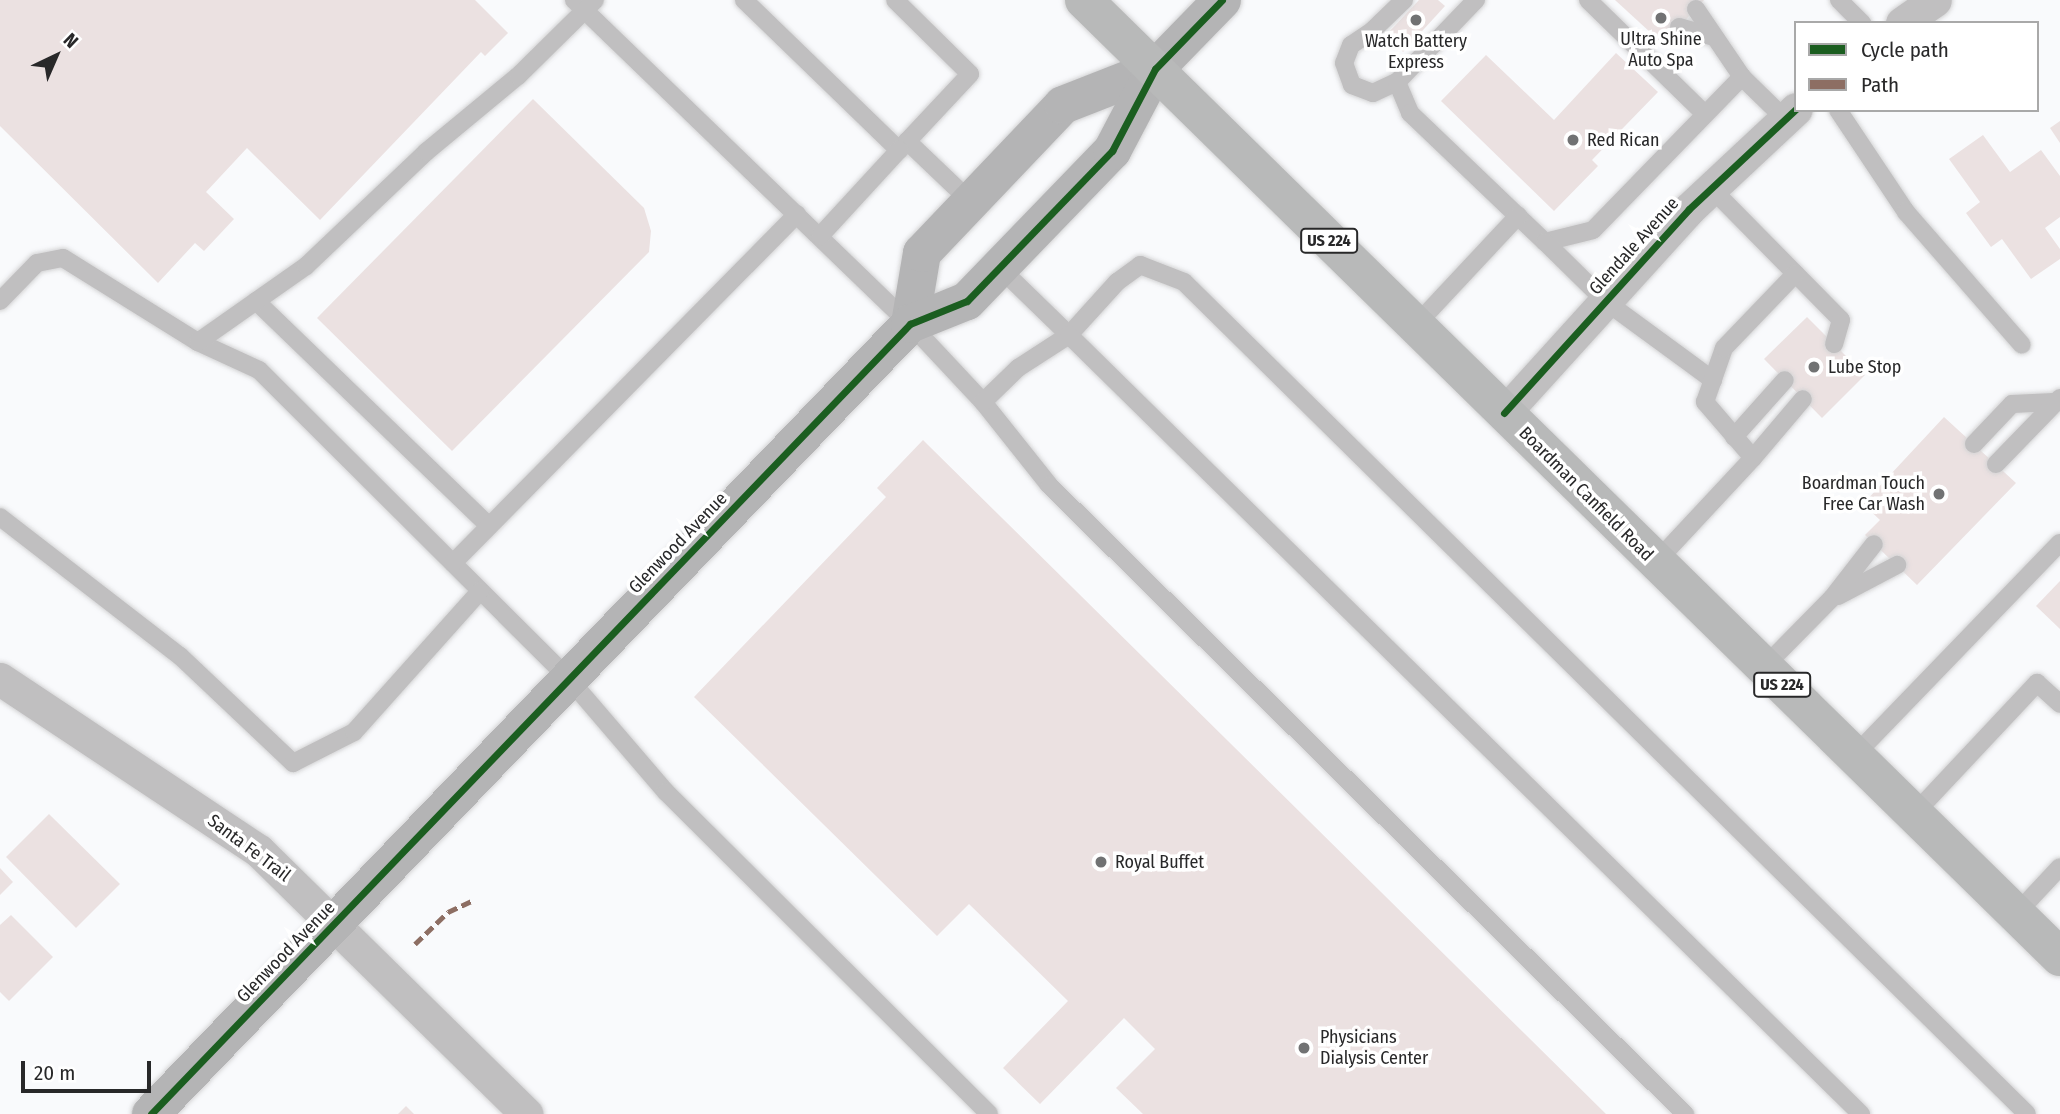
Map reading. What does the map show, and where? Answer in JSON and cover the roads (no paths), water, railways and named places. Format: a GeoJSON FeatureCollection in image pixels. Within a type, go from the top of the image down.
{"type":"FeatureCollection","features":[{"type":"Feature","properties":{"kind":"main road","name":"Boardman Canfield Road"},"geometry":{"type":"LineString","coordinates":[[1084,0],[2060,957]]}},
{"type":"Feature","properties":{"kind":"street","name":"Glenwood Avenue"},"geometry":{"type":"LineString","coordinates":[[151,1114],[910,324],[967,301],[1112,151],[1155,69],[1222,0]]}},
{"type":"Feature","properties":{"kind":"street"},"geometry":{"type":"LineString","coordinates":[[1905,21],[1935,0]]}},
{"type":"Feature","properties":{"kind":"street","name":"Glenwood Avenue"},"geometry":{"type":"LineString","coordinates":[[910,324],[922,253],[1063,105],[1155,69]]}},
{"type":"Feature","properties":{"kind":"street","name":"Glendale Avenue"},"geometry":{"type":"LineString","coordinates":[[1504,412],[1711,188],[1791,114]]}},
{"type":"Feature","properties":{"kind":"street","name":"Santa Fe Trail"},"geometry":{"type":"LineString","coordinates":[[0,679],[259,851],[527,1114]]}},
{"type":"Feature","properties":{"kind":"lane"},"geometry":{"type":"LineString","coordinates":[[744,0],[903,146],[971,202]]}},
{"type":"Feature","properties":{"kind":"lane"},"geometry":{"type":"LineString","coordinates":[[820,236],[970,74],[895,0]]}},
{"type":"Feature","properties":{"kind":"lane"},"geometry":{"type":"LineString","coordinates":[[1404,0],[1372,32],[1351,45],[1344,63],[1352,85],[1373,93],[1397,82],[1476,0]]}},
{"type":"Feature","properties":{"kind":"lane"},"geometry":{"type":"LineString","coordinates":[[1588,0],[1705,114]]}},
{"type":"Feature","properties":{"kind":"lane"},"geometry":{"type":"LineString","coordinates":[[1839,0],[1860,21]]}},
{"type":"Feature","properties":{"kind":"lane"},"geometry":{"type":"LineString","coordinates":[[198,342],[306,266],[585,4],[910,324],[983,402],[1049,485],[1685,1114]]}},
{"type":"Feature","properties":{"kind":"lane"},"geometry":{"type":"LineString","coordinates":[[1696,9],[1742,76],[1791,114]]}},
{"type":"Feature","properties":{"kind":"lane"},"geometry":{"type":"LineString","coordinates":[[1679,27],[1713,37]]}},
{"type":"Feature","properties":{"kind":"lane"},"geometry":{"type":"LineString","coordinates":[[1545,242],[1593,230],[1742,76]]}},
{"type":"Feature","properties":{"kind":"lane"},"geometry":{"type":"LineString","coordinates":[[1397,82],[1410,113],[1605,301],[1713,380]]}},
{"type":"Feature","properties":{"kind":"lane"},"geometry":{"type":"LineString","coordinates":[[1839,112],[1906,212],[2022,345]]}},
{"type":"Feature","properties":{"kind":"lane"},"geometry":{"type":"LineString","coordinates":[[1711,188],[1841,320],[1834,344]]}},
{"type":"Feature","properties":{"kind":"lane"},"geometry":{"type":"LineString","coordinates":[[453,563],[797,214]]}},
{"type":"Feature","properties":{"kind":"lane"},"geometry":{"type":"LineString","coordinates":[[1415,326],[1518,216]]}},
{"type":"Feature","properties":{"kind":"lane"},"geometry":{"type":"LineString","coordinates":[[0,301],[37,264],[63,258],[198,342],[260,370],[569,680],[666,792],[989,1114]]}},
{"type":"Feature","properties":{"kind":"lane"},"geometry":{"type":"LineString","coordinates":[[983,402],[1018,368],[1069,335],[1117,282],[1140,265],[1184,282],[2027,1114]]}},
{"type":"Feature","properties":{"kind":"lane"},"geometry":{"type":"LineString","coordinates":[[999,267],[1861,1114]]}},
{"type":"Feature","properties":{"kind":"lane"},"geometry":{"type":"LineString","coordinates":[[1753,458],[1705,402],[1724,348],[1795,274]]}},
{"type":"Feature","properties":{"kind":"lane"},"geometry":{"type":"LineString","coordinates":[[256,301],[489,526]]}},
{"type":"Feature","properties":{"kind":"lane"},"geometry":{"type":"LineString","coordinates":[[1734,436],[1785,380]]}},
{"type":"Feature","properties":{"kind":"lane"},"geometry":{"type":"LineString","coordinates":[[1656,562],[1753,458],[1803,399]]}},
{"type":"Feature","properties":{"kind":"lane"},"geometry":{"type":"LineString","coordinates":[[1974,444],[2012,404],[2057,400]]}},
{"type":"Feature","properties":{"kind":"lane"},"geometry":{"type":"LineString","coordinates":[[1996,464],[2057,400]]}},
{"type":"Feature","properties":{"kind":"lane"},"geometry":{"type":"LineString","coordinates":[[0,517],[180,656],[293,763],[354,732],[480,591]]}},
{"type":"Feature","properties":{"kind":"lane"},"geometry":{"type":"LineString","coordinates":[[1854,755],[2060,543]]}},
{"type":"Feature","properties":{"kind":"lane"},"geometry":{"type":"LineString","coordinates":[[1764,667],[1832,598],[1874,544]]}},
{"type":"Feature","properties":{"kind":"lane"},"geometry":{"type":"LineString","coordinates":[[1832,598],[1896,565]]}},
{"type":"Feature","properties":{"kind":"lane"},"geometry":{"type":"LineString","coordinates":[[1913,814],[2037,683],[2060,705]]}},
{"type":"Feature","properties":{"kind":"lane"},"geometry":{"type":"LineString","coordinates":[[2016,914],[2060,867]]}},
{"type":"Feature","properties":{"kind":"place","name":"Ultra Shine Auto Spa"},"geometry":{"type":"Point","coordinates":[1661,18]}},
{"type":"Feature","properties":{"kind":"place","name":"Watch Battery Express"},"geometry":{"type":"Point","coordinates":[1416,20]}},
{"type":"Feature","properties":{"kind":"place","name":"Red Rican"},"geometry":{"type":"Point","coordinates":[1573,140]}},
{"type":"Feature","properties":{"kind":"place","name":"Lube Stop"},"geometry":{"type":"Point","coordinates":[1814,367]}},
{"type":"Feature","properties":{"kind":"place","name":"Boardman Touch Free Car Wash"},"geometry":{"type":"Point","coordinates":[1939,494]}},
{"type":"Feature","properties":{"kind":"place","name":"Royal Buffet"},"geometry":{"type":"Point","coordinates":[1101,862]}},
{"type":"Feature","properties":{"kind":"place","name":"Physicians Dialysis Center"},"geometry":{"type":"Point","coordinates":[1304,1048]}}]}
